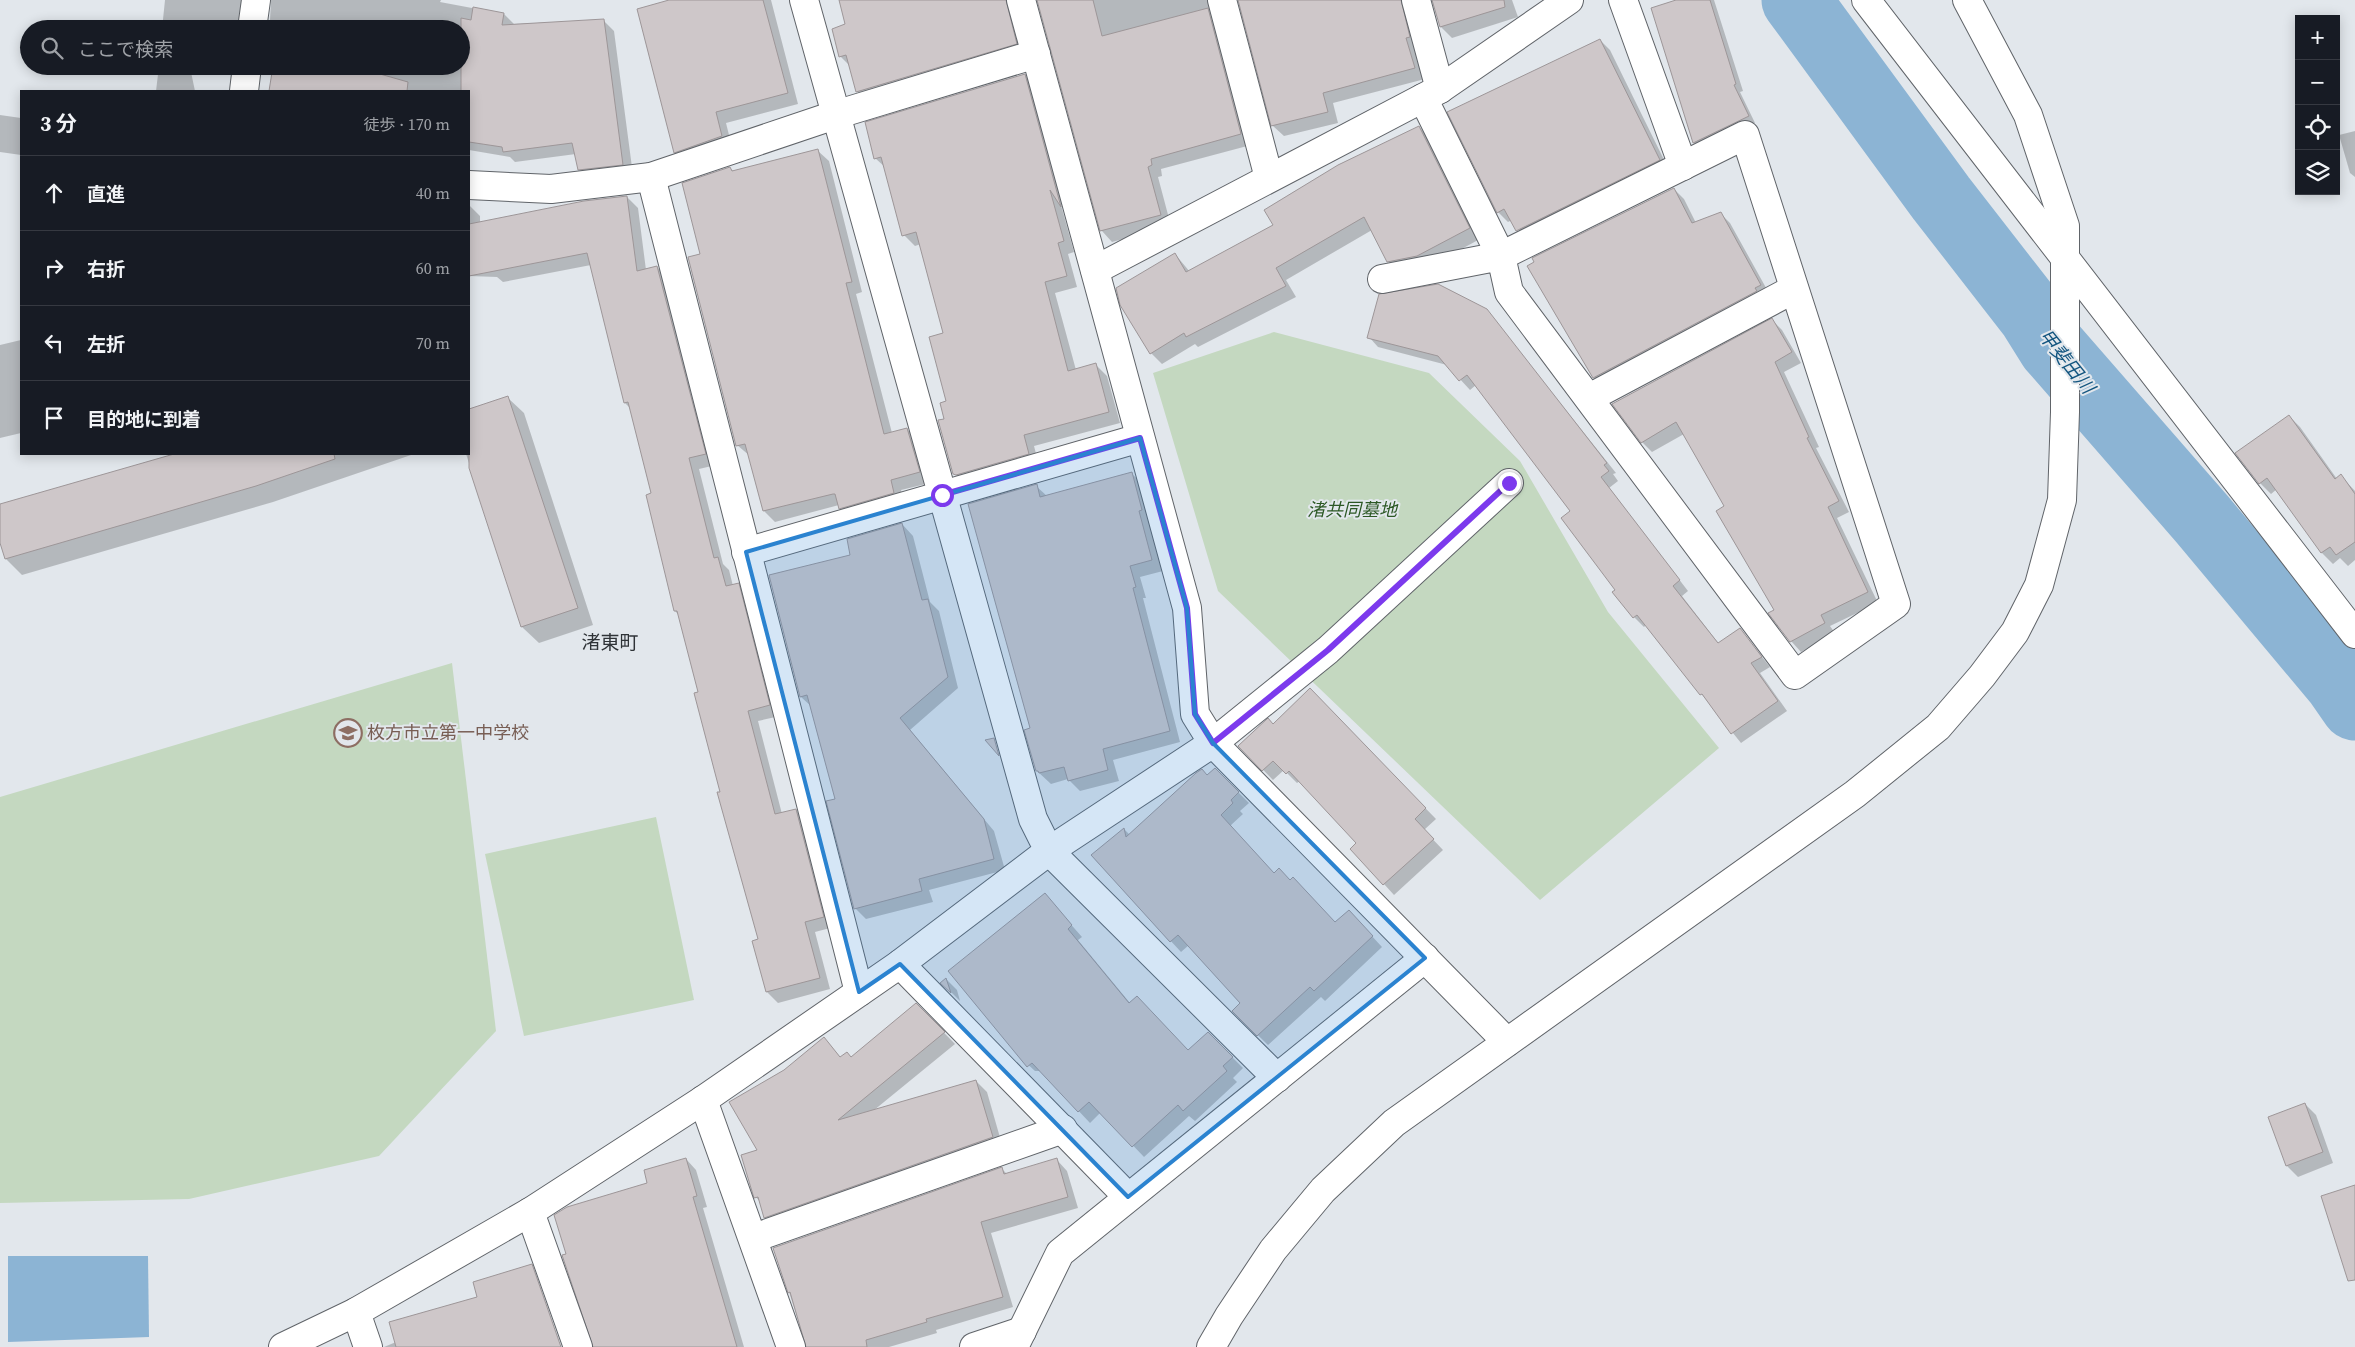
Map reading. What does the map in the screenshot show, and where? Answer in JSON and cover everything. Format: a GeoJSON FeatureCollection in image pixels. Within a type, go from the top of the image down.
{"type":"FeatureCollection","features":[{"type":"Feature","properties":{"kind":"street"},"geometry":{"type":"LineString","coordinates":[[253,20],[256,0]]}},
{"type":"Feature","properties":{"kind":"street"},"geometry":{"type":"LineString","coordinates":[[804,0],[1033,819],[1049,851],[1277,1078]]}},
{"type":"Feature","properties":{"kind":"street"},"geometry":{"type":"LineString","coordinates":[[1021,0],[1187,608],[1195,714],[1213,743],[1507,1042]]}},
{"type":"Feature","properties":{"kind":"street"},"geometry":{"type":"LineString","coordinates":[[1222,0],[1269,178]]}},
{"type":"Feature","properties":{"kind":"street"},"geometry":{"type":"LineString","coordinates":[[1382,279],[1501,256],[1745,136],[1896,604],[1795,674],[1509,292],[1501,256],[1431,94],[1416,0]]}},
{"type":"Feature","properties":{"kind":"street"},"geometry":{"type":"LineString","coordinates":[[1095,270],[1431,94],[1569,0]]}},
{"type":"Feature","properties":{"kind":"street"},"geometry":{"type":"LineString","coordinates":[[1623,0],[1683,166]]}},
{"type":"Feature","properties":{"kind":"street"},"geometry":{"type":"LineString","coordinates":[[1866,0],[2355,634]]}},
{"type":"Feature","properties":{"kind":"street"},"geometry":{"type":"LineString","coordinates":[[1211,1347],[1228,1316],[1273,1250],[1323,1190],[1394,1123],[1855,794],[1938,728],[1982,676],[2015,632],[2039,585],[2062,500],[2065,412],[2065,226],[2028,115],[1968,0]]}},
{"type":"Feature","properties":{"kind":"street"},"geometry":{"type":"LineString","coordinates":[[470,185],[551,189],[651,177],[835,115],[1036,54]]}},
{"type":"Feature","properties":{"kind":"street"},"geometry":{"type":"LineString","coordinates":[[244,90],[246,75]]}},
{"type":"Feature","properties":{"kind":"street"},"geometry":{"type":"LineString","coordinates":[[651,177],[859,992]]}},
{"type":"Feature","properties":{"kind":"street"},"geometry":{"type":"LineString","coordinates":[[1588,398],[1794,289]]}},
{"type":"Feature","properties":{"kind":"street"},"geometry":{"type":"LineString","coordinates":[[746,552],[1140,438]]}},
{"type":"Feature","properties":{"kind":"street"},"geometry":{"type":"LineString","coordinates":[[283,1347],[356,1312],[530,1212],[703,1100],[900,964],[1049,851],[1213,743],[1328,650],[1509,483]]}},
{"type":"Feature","properties":{"kind":"street"},"geometry":{"type":"LineString","coordinates":[[974,1347],[1018,1339],[1060,1253],[1424,958]]}},
{"type":"Feature","properties":{"kind":"street"},"geometry":{"type":"LineString","coordinates":[[900,964],[1128,1197]]}},
{"type":"Feature","properties":{"kind":"street"},"geometry":{"type":"LineString","coordinates":[[703,1100],[754,1238],[791,1347]]}},
{"type":"Feature","properties":{"kind":"street"},"geometry":{"type":"LineString","coordinates":[[754,1238],[1063,1129]]}},
{"type":"Feature","properties":{"kind":"street"},"geometry":{"type":"LineString","coordinates":[[530,1212],[578,1347]]}},
{"type":"Feature","properties":{"kind":"street"},"geometry":{"type":"LineString","coordinates":[[356,1312],[368,1347]]}},
{"type":"Feature","properties":{"kind":"highlighted area"},"geometry":{"type":"Polygon","coordinates":[[[1140,438],[1187,608],[1195,714],[1213,743],[1425,958],[1128,1197],[900,964],[859,992],[746,552],[1140,438]]]}},
{"type":"Feature","properties":{"kind":"green space","name":"渚共同墓地"},"geometry":{"type":"Polygon","coordinates":[[[1274,332],[1429,373],[1520,461],[1608,612],[1719,748],[1540,900],[1218,591],[1153,373],[1274,332]]]}},
{"type":"Feature","properties":{"kind":"green space"},"geometry":{"type":"Polygon","coordinates":[[[452,663],[496,1031],[379,1156],[189,1199],[0,1203],[0,797],[452,663]]]}},
{"type":"Feature","properties":{"kind":"green space"},"geometry":{"type":"Polygon","coordinates":[[[656,817],[694,1000],[524,1036],[485,854],[656,817]]]}},
{"type":"Feature","properties":{"kind":"water"},"geometry":{"type":"Polygon","coordinates":[[[8,1256],[148,1256],[149,1337],[8,1342],[8,1256]]]}},
{"type":"Feature","properties":{"kind":"building"},"geometry":{"type":"Polygon","coordinates":[[[669,0],[763,0],[788,93],[716,112],[722,136],[674,153],[637,9],[669,0]]]}},
{"type":"Feature","properties":{"kind":"building"},"geometry":{"type":"Polygon","coordinates":[[[839,0],[1006,0],[1017,44],[856,92],[846,55],[839,57],[832,29],[845,24],[839,0]]]}},
{"type":"Feature","properties":{"kind":"building"},"geometry":{"type":"Polygon","coordinates":[[[1037,0],[1093,0],[1102,36],[1208,8],[1241,134],[1151,159],[1152,165],[1148,167],[1161,215],[1100,231],[1037,0]]]}},
{"type":"Feature","properties":{"kind":"building"},"geometry":{"type":"Polygon","coordinates":[[[1238,0],[1401,0],[1410,37],[1406,38],[1415,68],[1323,93],[1328,112],[1271,126],[1238,0]]]}},
{"type":"Feature","properties":{"kind":"building"},"geometry":{"type":"Polygon","coordinates":[[[1432,0],[1504,0],[1505,7],[1440,27],[1432,0]]]}},
{"type":"Feature","properties":{"kind":"building"},"geometry":{"type":"Polygon","coordinates":[[[1676,0],[1710,0],[1736,84],[1734,85],[1749,116],[1693,143],[1651,8],[1676,0]]]}},
{"type":"Feature","properties":{"kind":"building"},"geometry":{"type":"Polygon","coordinates":[[[473,7],[504,13],[502,25],[604,19],[623,165],[578,170],[572,143],[503,152],[502,147],[470,142],[470,90],[461,90],[461,75],[470,75],[470,20],[461,20],[461,18],[471,20],[473,7]]]}},
{"type":"Feature","properties":{"kind":"building"},"geometry":{"type":"Polygon","coordinates":[[[1600,39],[1660,160],[1516,231],[1504,209],[1497,213],[1447,112],[1600,39]]]}},
{"type":"Feature","properties":{"kind":"building"},"geometry":{"type":"Polygon","coordinates":[[[1025,74],[1061,207],[1050,190],[1064,241],[1058,243],[1067,276],[1045,282],[1068,371],[1096,363],[1109,412],[1024,435],[1029,454],[956,475],[953,474],[938,420],[944,419],[940,403],[946,401],[929,337],[943,333],[916,232],[902,236],[881,157],[874,159],[865,122],[1025,74]]]}},
{"type":"Feature","properties":{"kind":"building"},"geometry":{"type":"Polygon","coordinates":[[[272,75],[384,75],[408,82],[407,90],[269,90],[272,75]]]}},
{"type":"Feature","properties":{"kind":"building"},"geometry":{"type":"Polygon","coordinates":[[[1419,126],[1470,228],[1417,256],[1387,262],[1364,217],[1276,268],[1286,286],[1186,337],[1184,333],[1150,354],[1120,305],[1116,288],[1175,253],[1186,272],[1273,225],[1264,210],[1338,165],[1419,126]]]}},
{"type":"Feature","properties":{"kind":"building"},"geometry":{"type":"Polygon","coordinates":[[[818,149],[852,282],[846,283],[884,434],[907,428],[920,472],[891,480],[894,493],[839,509],[835,494],[833,494],[763,511],[745,444],[736,446],[688,257],[700,254],[682,183],[730,167],[732,171],[818,149]]]}},
{"type":"Feature","properties":{"kind":"building"},"geometry":{"type":"Polygon","coordinates":[[[1674,188],[1692,223],[1721,212],[1761,285],[1755,288],[1757,291],[1593,378],[1527,266],[1534,262],[1532,258],[1674,188]]]}},
{"type":"Feature","properties":{"kind":"building"},"geometry":{"type":"Polygon","coordinates":[[[627,196],[637,271],[657,266],[706,454],[689,458],[714,558],[718,557],[726,586],[739,583],[770,705],[748,711],[775,814],[796,809],[824,917],[805,922],[820,978],[766,992],[752,941],[758,939],[717,792],[720,792],[694,693],[698,692],[677,611],[674,611],[646,495],[651,493],[628,402],[624,403],[587,253],[470,276],[470,224],[584,201],[627,196]]]}},
{"type":"Feature","properties":{"kind":"building"},"geometry":{"type":"Polygon","coordinates":[[[1438,284],[1487,309],[1607,463],[1604,465],[1609,471],[1601,477],[1680,580],[1673,586],[1718,643],[1740,628],[1762,657],[1751,663],[1778,701],[1731,734],[1702,694],[1700,695],[1637,615],[1633,618],[1612,592],[1615,590],[1561,518],[1570,511],[1467,375],[1459,381],[1438,356],[1367,338],[1379,294],[1438,284]]]}},
{"type":"Feature","properties":{"kind":"building"},"geometry":{"type":"Polygon","coordinates":[[[1772,318],[1792,352],[1775,362],[1809,437],[1807,438],[1839,501],[1828,507],[1868,592],[1821,615],[1825,623],[1790,642],[1768,613],[1774,610],[1716,511],[1724,506],[1676,422],[1641,443],[1612,404],[1772,318]]]}},
{"type":"Feature","properties":{"kind":"building"},"geometry":{"type":"Polygon","coordinates":[[[508,396],[578,608],[521,627],[469,468],[470,409],[508,396]]]}},
{"type":"Feature","properties":{"kind":"building"},"geometry":{"type":"Polygon","coordinates":[[[2289,415],[2335,479],[2341,474],[2355,494],[2355,542],[2336,555],[2330,547],[2321,553],[2267,478],[2259,484],[2235,453],[2289,415]]]}},
{"type":"Feature","properties":{"kind":"building"},"geometry":{"type":"Polygon","coordinates":[[[171,455],[334,455],[335,459],[256,486],[5,559],[0,543],[0,504],[171,455]]]}},
{"type":"Feature","properties":{"kind":"building"},"geometry":{"type":"Polygon","coordinates":[[[1132,472],[1142,510],[1139,511],[1152,560],[1130,566],[1136,587],[1133,588],[1170,731],[1103,749],[1108,770],[1068,781],[1064,767],[1039,773],[1036,771],[1024,730],[1030,728],[968,504],[1037,484],[1040,497],[1132,472]]]}},
{"type":"Feature","properties":{"kind":"building"},"geometry":{"type":"Polygon","coordinates":[[[902,523],[922,600],[928,599],[948,677],[900,718],[984,819],[994,859],[919,879],[922,891],[854,909],[826,801],[835,799],[807,695],[800,697],[769,575],[850,555],[847,539],[902,523]]]}},
{"type":"Feature","properties":{"kind":"building"},"geometry":{"type":"Polygon","coordinates":[[[1310,688],[1426,808],[1415,819],[1434,839],[1383,885],[1350,849],[1356,843],[1289,771],[1286,774],[1273,761],[1262,771],[1238,746],[1268,718],[1273,724],[1310,688]]]}},
{"type":"Feature","properties":{"kind":"building"},"geometry":{"type":"Polygon","coordinates":[[[994,738],[999,756],[985,740],[994,738]]]}},
{"type":"Feature","properties":{"kind":"building"},"geometry":{"type":"Polygon","coordinates":[[[1215,768],[1239,792],[1231,800],[1233,803],[1221,815],[1274,873],[1279,868],[1290,880],[1293,877],[1335,922],[1349,910],[1373,936],[1314,991],[1310,987],[1257,1036],[1232,1011],[1240,1003],[1178,935],[1170,942],[1091,855],[1124,828],[1126,837],[1196,773],[1202,769],[1207,775],[1215,768]]]}},
{"type":"Feature","properties":{"kind":"building"},"geometry":{"type":"Polygon","coordinates":[[[1045,893],[1072,925],[1068,929],[1129,1003],[1137,996],[1188,1050],[1208,1032],[1233,1057],[1223,1066],[1227,1071],[1183,1111],[1178,1105],[1132,1147],[1089,1102],[1078,1112],[1032,1063],[1027,1067],[948,971],[1045,893]]]}},
{"type":"Feature","properties":{"kind":"building"},"geometry":{"type":"Polygon","coordinates":[[[946,978],[951,993],[940,983],[946,978]]]}},
{"type":"Feature","properties":{"kind":"building"},"geometry":{"type":"Polygon","coordinates":[[[916,1003],[945,1032],[838,1120],[976,1080],[993,1137],[764,1218],[758,1197],[754,1198],[741,1155],[757,1150],[729,1102],[784,1070],[824,1037],[840,1057],[847,1052],[851,1057],[916,1003]]]}},
{"type":"Feature","properties":{"kind":"building"},"geometry":{"type":"Polygon","coordinates":[[[2305,1103],[2323,1152],[2286,1166],[2268,1117],[2305,1103]]]}},
{"type":"Feature","properties":{"kind":"building"},"geometry":{"type":"Polygon","coordinates":[[[686,1158],[697,1196],[693,1197],[737,1347],[593,1347],[562,1255],[566,1254],[554,1215],[567,1207],[647,1183],[644,1170],[686,1158]]]}},
{"type":"Feature","properties":{"kind":"building"},"geometry":{"type":"Polygon","coordinates":[[[1057,1158],[1068,1197],[981,1222],[1003,1297],[926,1319],[927,1322],[866,1340],[867,1347],[806,1347],[790,1292],[788,1293],[773,1248],[1002,1167],[1004,1174],[1057,1158]]]}},
{"type":"Feature","properties":{"kind":"building"},"geometry":{"type":"Polygon","coordinates":[[[2355,1185],[2355,1280],[2348,1281],[2321,1196],[2355,1185]]]}},
{"type":"Feature","properties":{"kind":"building"},"geometry":{"type":"Polygon","coordinates":[[[532,1264],[561,1347],[396,1347],[389,1322],[477,1297],[473,1282],[532,1264]]]}},
{"type":"Feature","properties":{"kind":"waterway","name":"甲斐田川"},"geometry":{"type":"LineString","coordinates":[[1796,0],[1941,198],[2032,315],[2052,347],[2202,519],[2339,683],[2355,706]]}},
{"type":"Feature","properties":{"kind":"place","name":"枚方市立第一中学校"},"geometry":{"type":"Point","coordinates":[348,733]}},
{"type":"Feature","properties":{"kind":"district","name":"渚東町"},"geometry":{"type":"Point","coordinates":[610,642]}},
{"type":"Feature","properties":{"kind":"route"},"geometry":{"type":"LineString","coordinates":[[942,495],[1140,438],[1187,608],[1195,714],[1213,743],[1328,650],[1509,483]]}}]}
